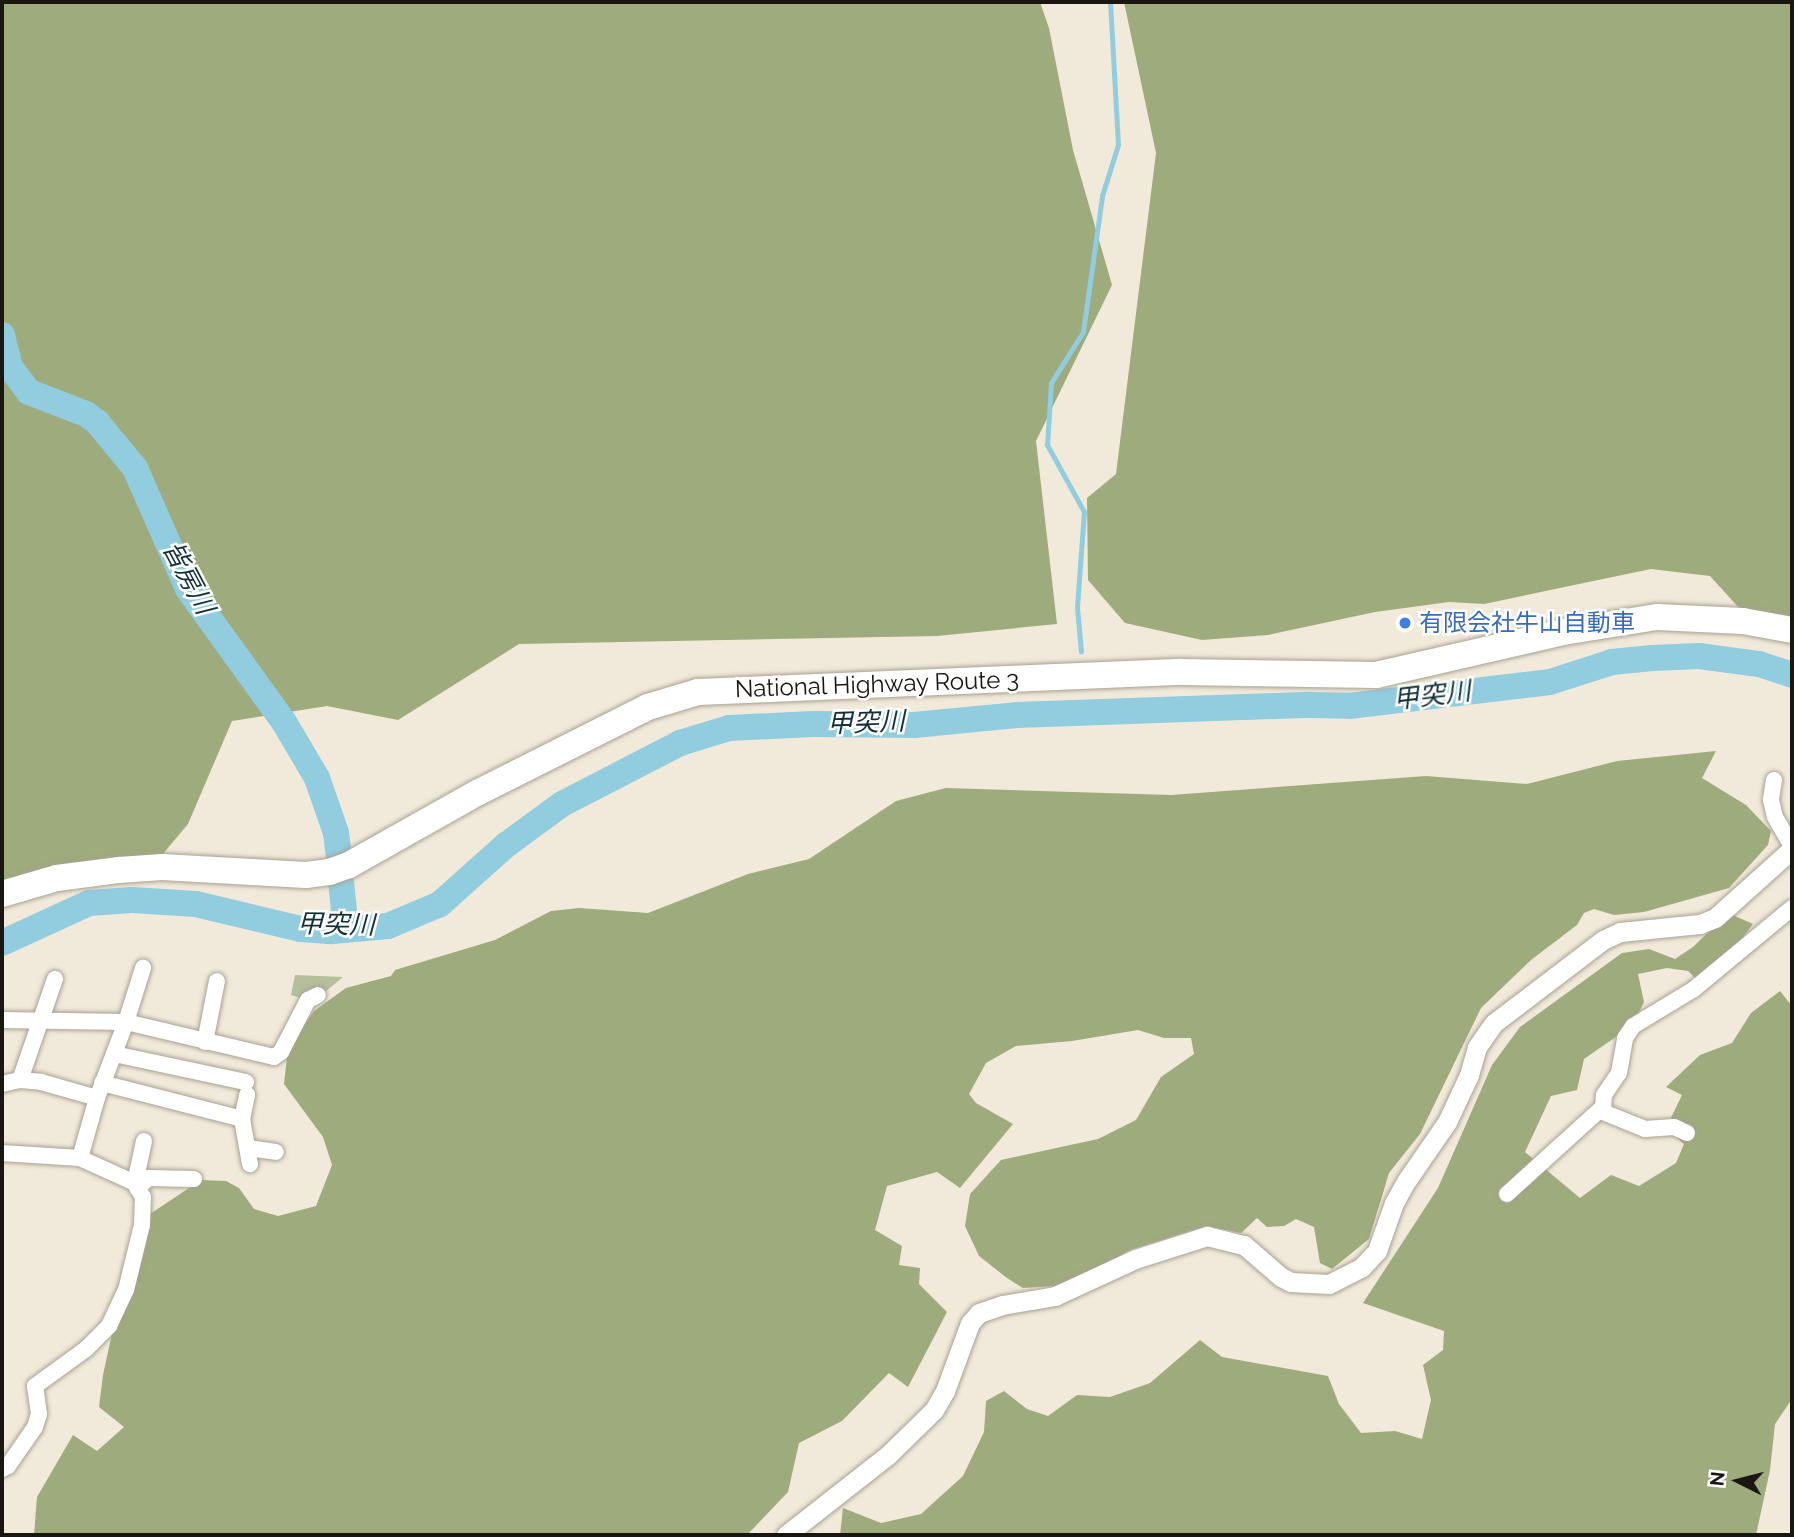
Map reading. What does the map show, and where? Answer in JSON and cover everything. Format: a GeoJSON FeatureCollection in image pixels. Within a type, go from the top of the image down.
{"type":"FeatureCollection","features":[{"type":"Feature","properties":{"kind":"highway","name":"National Highway Route 3"},"geometry":{"type":"LineString","coordinates":[[2,894],[57,878],[162,867],[306,874],[329,872],[349,865],[477,793],[648,707],[698,692],[1182,672],[1376,675],[1563,632],[1657,617],[1743,621],[1792,630]]}},
{"type":"Feature","properties":{"kind":"street"},"geometry":{"type":"LineString","coordinates":[[786,1535],[888,1455],[934,1410],[946,1391],[970,1322],[979,1313],[1002,1305],[1055,1296],[1135,1259],[1207,1236],[1244,1245],[1281,1278],[1292,1282],[1329,1284],[1361,1268],[1377,1251],[1394,1203],[1453,1111],[1477,1047],[1494,1023],[1603,940],[1620,932],[1700,924],[1715,918],[1792,848],[1775,817],[1770,800],[1774,780]]}},
{"type":"Feature","properties":{"kind":"street"},"geometry":{"type":"LineString","coordinates":[[1687,1133],[1674,1127],[1633,1126],[1603,1112],[1604,1095],[1619,1073],[1625,1038],[1633,1026],[1694,989],[1792,908]]}},
{"type":"Feature","properties":{"kind":"street"},"geometry":{"type":"LineString","coordinates":[[80,1158],[99,1091],[126,1022],[143,968]]}},
{"type":"Feature","properties":{"kind":"street"},"geometry":{"type":"LineString","coordinates":[[20,1080],[55,979]]}},
{"type":"Feature","properties":{"kind":"street"},"geometry":{"type":"LineString","coordinates":[[205,1042],[217,981]]}},
{"type":"Feature","properties":{"kind":"street"},"geometry":{"type":"LineString","coordinates":[[2,1020],[126,1022],[274,1057],[281,1052],[308,1000],[318,995]]}},
{"type":"Feature","properties":{"kind":"street"},"geometry":{"type":"LineString","coordinates":[[114,1054],[246,1089],[243,1119],[249,1156],[276,1152]]}},
{"type":"Feature","properties":{"kind":"street"},"geometry":{"type":"LineString","coordinates":[[2,1084],[20,1080],[41,1082],[243,1119]]}},
{"type":"Feature","properties":{"kind":"street"},"geometry":{"type":"LineString","coordinates":[[1507,1194],[1602,1108]]}},
{"type":"Feature","properties":{"kind":"street"},"geometry":{"type":"LineString","coordinates":[[136,1185],[144,1141]]}},
{"type":"Feature","properties":{"kind":"street"},"geometry":{"type":"LineString","coordinates":[[2,1153],[80,1158],[136,1185],[143,1197],[142,1226],[126,1290],[109,1326],[86,1349],[35,1386],[39,1414],[35,1427],[8,1466],[2,1469]]}},
{"type":"Feature","properties":{"kind":"street"},"geometry":{"type":"LineString","coordinates":[[136,1185],[149,1178],[194,1179]]}},
{"type":"Feature","properties":{"kind":"green space"},"geometry":{"type":"Polygon","coordinates":[[[2,2],[1040,2],[1049,28],[1073,150],[1112,285],[1036,441],[1057,624],[937,636],[519,644],[398,720],[327,706],[232,721],[188,824],[157,861],[2,888],[2,2]]]}},
{"type":"Feature","properties":{"kind":"green space"},"geometry":{"type":"Polygon","coordinates":[[[1124,2],[1792,2],[1792,618],[1740,609],[1710,576],[1651,569],[1484,604],[1449,602],[1375,612],[1268,635],[1202,640],[1125,623],[1088,580],[1087,498],[1116,474],[1156,153],[1124,2]]]}},
{"type":"Feature","properties":{"kind":"green space"},"geometry":{"type":"Polygon","coordinates":[[[1716,751],[1702,778],[1746,805],[1771,831],[1768,845],[1729,888],[1644,912],[1614,915],[1594,909],[1584,913],[1577,925],[1531,960],[1481,1008],[1420,1134],[1389,1173],[1369,1239],[1332,1269],[1320,1263],[1314,1227],[1296,1219],[1284,1226],[1267,1227],[1257,1218],[1241,1233],[1206,1226],[1130,1250],[1095,1270],[1054,1286],[1023,1288],[1007,1278],[979,1256],[965,1226],[970,1194],[1001,1160],[1098,1139],[1136,1120],[1161,1077],[1194,1054],[1191,1038],[1164,1038],[1138,1030],[1072,1041],[1016,1046],[986,1063],[969,1094],[976,1103],[1013,1124],[960,1188],[937,1172],[887,1186],[875,1230],[902,1246],[899,1265],[920,1268],[919,1284],[947,1312],[908,1387],[889,1373],[842,1421],[799,1443],[788,1492],[747,1535],[34,1535],[37,1497],[73,1435],[97,1451],[124,1427],[99,1407],[113,1329],[150,1214],[201,1180],[226,1181],[239,1188],[254,1209],[278,1216],[316,1206],[332,1165],[323,1137],[284,1084],[288,1047],[314,1011],[346,988],[391,976],[395,970],[495,940],[551,911],[579,908],[648,913],[748,874],[809,859],[896,801],[946,788],[1171,795],[1426,776],[1527,784],[1617,761],[1716,751]]]}},
{"type":"Feature","properties":{"kind":"green space"},"geometry":{"type":"Polygon","coordinates":[[[1728,913],[1753,924],[1705,988],[1688,971],[1667,968],[1638,974],[1644,1002],[1633,1025],[1584,1059],[1577,1090],[1551,1096],[1525,1152],[1580,1198],[1611,1175],[1639,1186],[1676,1163],[1684,1144],[1666,1128],[1682,1095],[1666,1087],[1700,1055],[1732,1043],[1751,1013],[1780,991],[1792,1006],[1792,1399],[1775,1424],[1770,1470],[1756,1535],[840,1535],[843,1508],[881,1523],[921,1514],[963,1476],[984,1432],[986,1401],[1004,1391],[1027,1409],[1048,1416],[1077,1395],[1110,1397],[1150,1383],[1200,1340],[1222,1357],[1328,1376],[1339,1404],[1361,1433],[1395,1431],[1422,1439],[1431,1400],[1423,1365],[1443,1350],[1444,1331],[1363,1303],[1438,1188],[1492,1065],[1520,1027],[1622,953],[1649,949],[1675,959],[1693,947],[1728,913]]]}},
{"type":"Feature","properties":{"kind":"green space"},"geometry":{"type":"Polygon","coordinates":[[[295,975],[343,977],[313,1002],[291,995],[295,975]]]}},
{"type":"Feature","properties":{"kind":"waterway"},"geometry":{"type":"LineString","coordinates":[[1081,652],[1077,607],[1084,512],[1047,445],[1051,383],[1083,332],[1102,196],[1118,145],[1110,2]]}},
{"type":"Feature","properties":{"kind":"waterway","name":"皆房川"},"geometry":{"type":"LineString","coordinates":[[2,335],[10,367],[29,392],[86,414],[97,422],[135,468],[188,589],[284,722],[317,778],[336,833],[339,857]]}},
{"type":"Feature","properties":{"kind":"waterway","name":"甲突川"},"geometry":{"type":"LineString","coordinates":[[2,943],[89,903],[132,900],[196,904],[301,929],[332,931],[388,926],[440,904],[506,845],[562,804],[680,743],[729,728],[813,724],[914,725],[1017,715],[1349,706],[1550,682],[1612,662],[1652,658],[1699,656],[1759,664],[1792,675]]}},
{"type":"Feature","properties":{"kind":"waterway","name":"皆房川"},"geometry":{"type":"LineString","coordinates":[[341,881],[346,930]]}},
{"type":"Feature","properties":{"kind":"place","name":"有限会社牛山自動車"},"geometry":{"type":"Point","coordinates":[1405,623]}}]}
